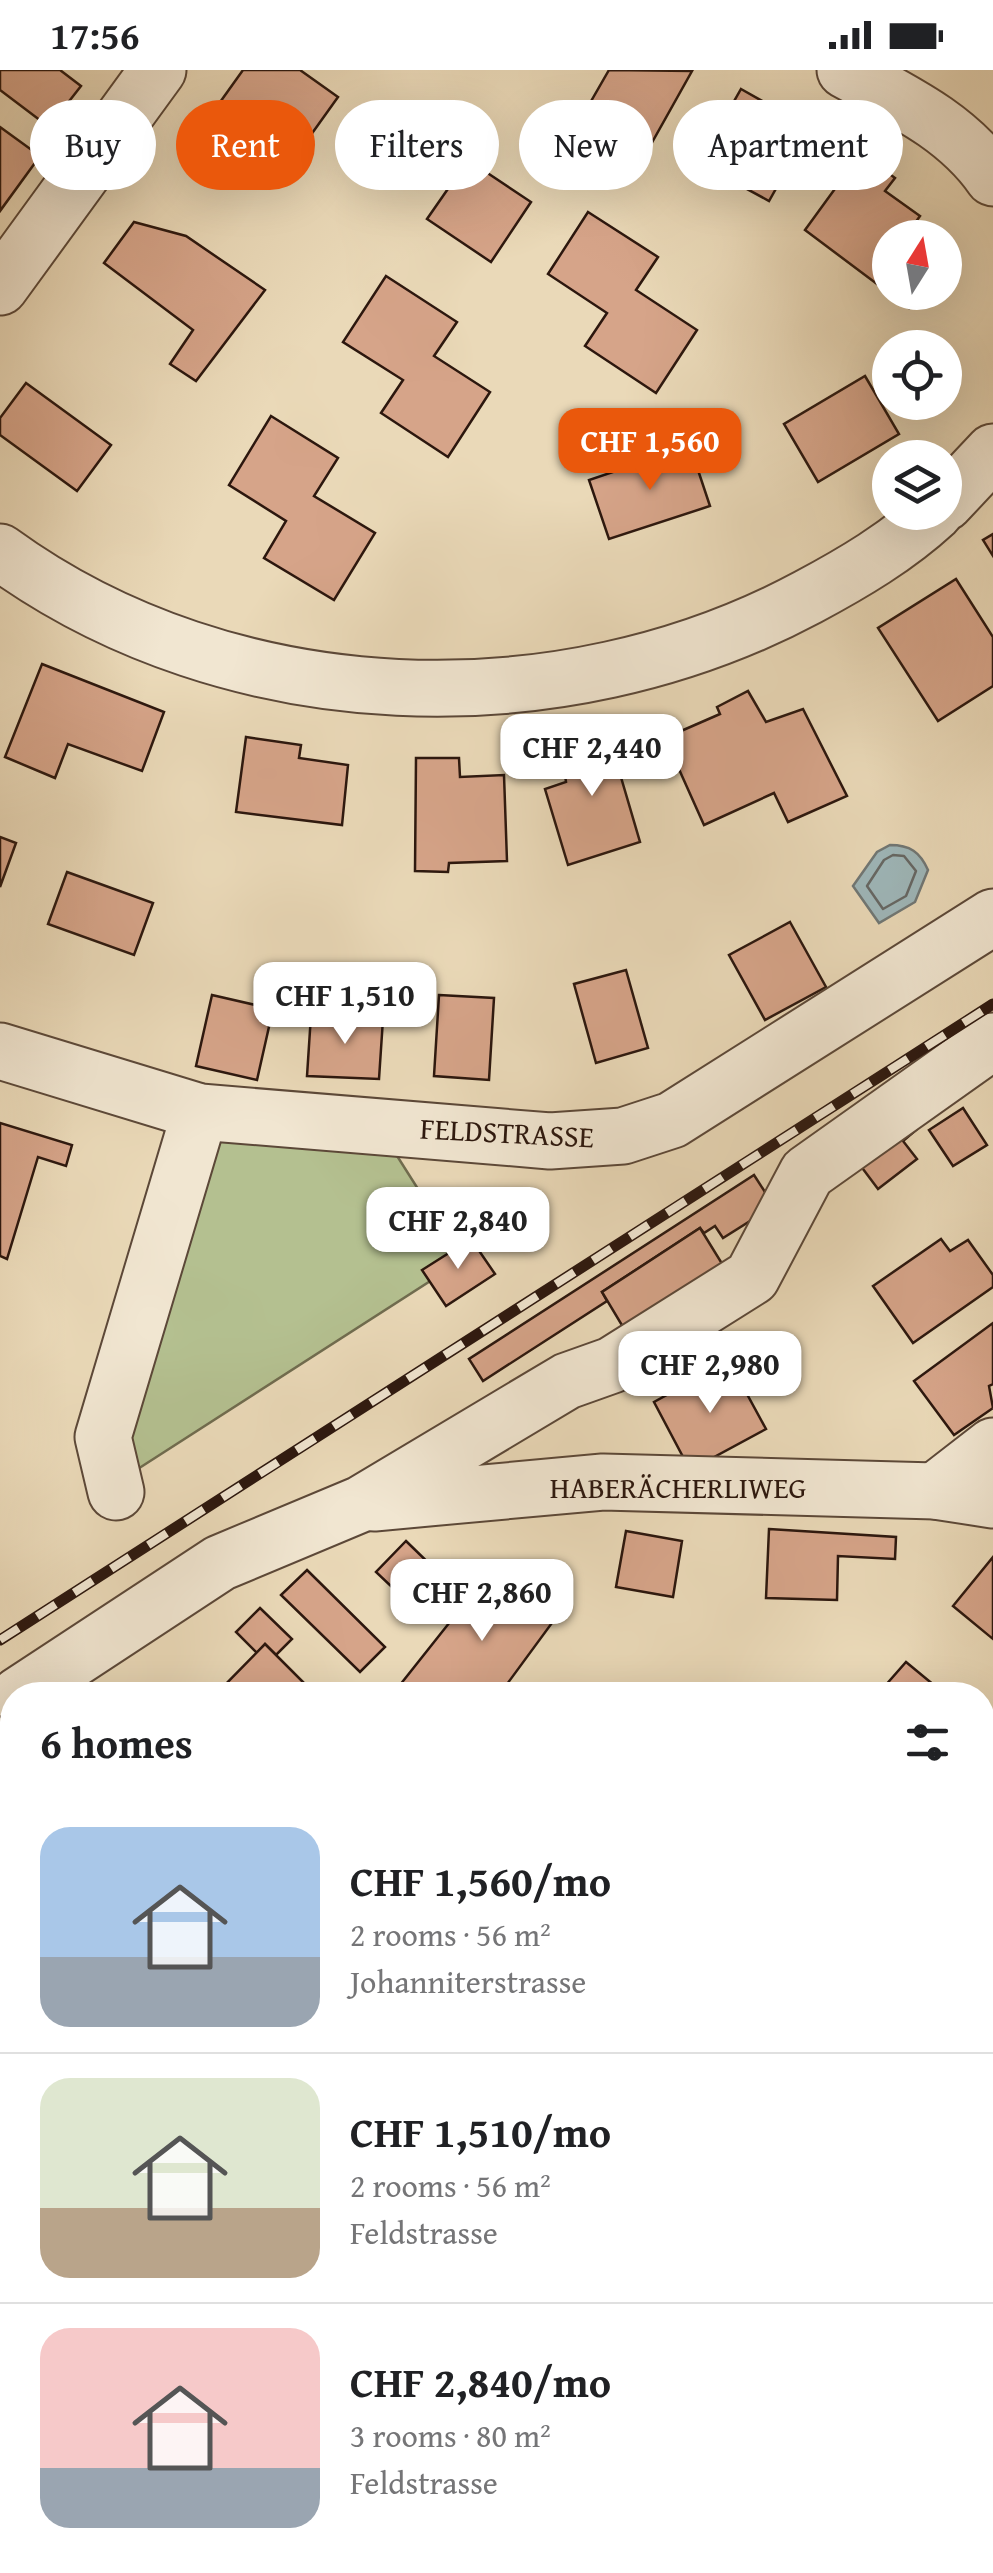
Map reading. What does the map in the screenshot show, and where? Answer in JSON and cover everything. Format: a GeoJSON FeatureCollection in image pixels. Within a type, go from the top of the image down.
{"type":"FeatureCollection","features":[{"type":"Feature","properties":{"kind":"street"},"geometry":{"type":"LineString","coordinates":[[0,286],[158,70]]}},
{"type":"Feature","properties":{"kind":"street"},"geometry":{"type":"LineString","coordinates":[[846,70],[957,137],[993,178]]}},
{"type":"Feature","properties":{"kind":"street"},"geometry":{"type":"LineString","coordinates":[[962,485],[993,452]]}},
{"type":"Feature","properties":{"kind":"street"},"geometry":{"type":"LineString","coordinates":[[0,552],[35,578],[99,612],[233,661],[372,686],[510,687],[644,664],[707,644],[827,587],[874,559],[911,530]]}},
{"type":"Feature","properties":{"kind":"street","name":"FELDSTRASSE"},"geometry":{"type":"LineString","coordinates":[[0,1050],[200,1112],[512,1139],[623,1136],[672,1120],[993,917]]}},
{"type":"Feature","properties":{"kind":"street"},"geometry":{"type":"LineString","coordinates":[[40,1682],[220,1563],[361,1504],[568,1381],[612,1365],[752,1276],[807,1173],[993,1042]]}},
{"type":"Feature","properties":{"kind":"street"},"geometry":{"type":"LineString","coordinates":[[116,1492],[103,1437],[200,1112]]}},
{"type":"Feature","properties":{"kind":"street"},"geometry":{"type":"LineString","coordinates":[[935,1491],[993,1446]]}},
{"type":"Feature","properties":{"kind":"street","name":"HABERÄCHERLIWEG"},"geometry":{"type":"LineString","coordinates":[[361,1504],[603,1482],[935,1491],[993,1500]]}},
{"type":"Feature","properties":{"kind":"green space"},"geometry":{"type":"Polygon","coordinates":[[[207,1121],[387,1140],[463,1260],[130,1474],[111,1435],[207,1121]]]}},
{"type":"Feature","properties":{"kind":"water"},"geometry":{"type":"Polygon","coordinates":[[[890,845],[914,851],[928,870],[915,902],[879,923],[853,886],[877,852],[890,845]]]}},
{"type":"Feature","properties":{"kind":"building"},"geometry":{"type":"Polygon","coordinates":[[[0,70],[60,70],[81,86],[70,100],[30,100],[30,113],[0,90],[0,70]]]}},
{"type":"Feature","properties":{"kind":"building"},"geometry":{"type":"Polygon","coordinates":[[[243,70],[300,70],[338,97],[315,129],[315,100],[222,100],[243,70]]]}},
{"type":"Feature","properties":{"kind":"building"},"geometry":{"type":"Polygon","coordinates":[[[609,70],[692,71],[653,141],[653,100],[592,100],[609,70]]]}},
{"type":"Feature","properties":{"kind":"building"},"geometry":{"type":"Polygon","coordinates":[[[741,89],[760,100],[735,100],[741,89]]]}},
{"type":"Feature","properties":{"kind":"building"},"geometry":{"type":"Polygon","coordinates":[[[0,127],[30,149],[30,170],[0,211],[0,127]]]}},
{"type":"Feature","properties":{"kind":"building"},"geometry":{"type":"Polygon","coordinates":[[[499,181],[531,202],[491,262],[427,219],[447,190],[499,190],[499,181]]]}},
{"type":"Feature","properties":{"kind":"building"},"geometry":{"type":"Polygon","coordinates":[[[749,190],[775,190],[769,201],[749,190]]]}},
{"type":"Feature","properties":{"kind":"building"},"geometry":{"type":"Polygon","coordinates":[[[834,190],[886,190],[920,216],[917,220],[872,220],[872,280],[805,230],[834,190]]]}},
{"type":"Feature","properties":{"kind":"building"},"geometry":{"type":"Polygon","coordinates":[[[588,212],[658,257],[636,290],[697,330],[656,393],[585,346],[607,313],[548,274],[588,212]]]}},
{"type":"Feature","properties":{"kind":"building"},"geometry":{"type":"Polygon","coordinates":[[[134,222],[186,236],[265,290],[196,381],[170,364],[193,330],[104,263],[134,222]]]}},
{"type":"Feature","properties":{"kind":"building"},"geometry":{"type":"Polygon","coordinates":[[[386,276],[457,322],[434,356],[490,392],[448,457],[381,413],[403,380],[343,342],[386,276]]]}},
{"type":"Feature","properties":{"kind":"building"},"geometry":{"type":"Polygon","coordinates":[[[865,376],[872,388],[872,420],[891,420],[899,434],[889,440],[872,440],[872,450],[818,482],[784,424],[865,376]]]}},
{"type":"Feature","properties":{"kind":"building"},"geometry":{"type":"Polygon","coordinates":[[[26,383],[111,445],[77,491],[0,435],[0,418],[26,383]]]}},
{"type":"Feature","properties":{"kind":"building"},"geometry":{"type":"Polygon","coordinates":[[[271,416],[338,458],[314,496],[375,533],[334,600],[264,558],[286,521],[229,485],[271,416]]]}},
{"type":"Feature","properties":{"kind":"building"},"geometry":{"type":"Polygon","coordinates":[[[690,446],[710,506],[609,539],[589,480],[690,446]]]}},
{"type":"Feature","properties":{"kind":"building"},"geometry":{"type":"Polygon","coordinates":[[[993,534],[993,556],[983,540],[993,534]]]}},
{"type":"Feature","properties":{"kind":"building"},"geometry":{"type":"Polygon","coordinates":[[[956,579],[993,637],[993,686],[938,721],[878,628],[956,579]]]}},
{"type":"Feature","properties":{"kind":"building"},"geometry":{"type":"Polygon","coordinates":[[[42,664],[164,712],[142,771],[68,744],[55,778],[5,757],[42,664]]]}},
{"type":"Feature","properties":{"kind":"building"},"geometry":{"type":"Polygon","coordinates":[[[748,691],[766,722],[803,709],[847,796],[788,822],[774,793],[704,825],[665,738],[720,714],[717,707],[748,691]]]}},
{"type":"Feature","properties":{"kind":"building"},"geometry":{"type":"Polygon","coordinates":[[[617,728],[618,767],[640,842],[568,865],[545,789],[566,782],[560,739],[617,728]]]}},
{"type":"Feature","properties":{"kind":"building"},"geometry":{"type":"Polygon","coordinates":[[[246,737],[301,745],[299,758],[348,765],[342,825],[236,812],[246,737]]]}},
{"type":"Feature","properties":{"kind":"building"},"geometry":{"type":"Polygon","coordinates":[[[416,758],[459,758],[460,777],[504,775],[507,861],[449,863],[448,872],[415,871],[416,758]]]}},
{"type":"Feature","properties":{"kind":"building"},"geometry":{"type":"Polygon","coordinates":[[[0,837],[16,843],[0,887],[0,837]]]}},
{"type":"Feature","properties":{"kind":"building"},"geometry":{"type":"Polygon","coordinates":[[[67,872],[153,903],[134,955],[48,924],[67,872]]]}},
{"type":"Feature","properties":{"kind":"building"},"geometry":{"type":"Polygon","coordinates":[[[790,922],[826,987],[765,1020],[729,955],[790,922]]]}},
{"type":"Feature","properties":{"kind":"building"},"geometry":{"type":"Polygon","coordinates":[[[626,970],[648,1048],[596,1063],[574,984],[626,970]]]}},
{"type":"Feature","properties":{"kind":"building"},"geometry":{"type":"Polygon","coordinates":[[[212,995],[273,1009],[257,1080],[196,1066],[212,995]]]}},
{"type":"Feature","properties":{"kind":"building"},"geometry":{"type":"Polygon","coordinates":[[[439,995],[494,998],[489,1080],[434,1076],[439,995]]]}},
{"type":"Feature","properties":{"kind":"building"},"geometry":{"type":"Polygon","coordinates":[[[311,1015],[383,1019],[379,1079],[307,1076],[311,1015]]]}},
{"type":"Feature","properties":{"kind":"building"},"geometry":{"type":"Polygon","coordinates":[[[963,1108],[987,1145],[953,1166],[929,1130],[963,1108]]]}},
{"type":"Feature","properties":{"kind":"building"},"geometry":{"type":"Polygon","coordinates":[[[906,1117],[916,1130],[903,1141],[917,1159],[878,1189],[854,1157],[906,1117]]]}},
{"type":"Feature","properties":{"kind":"building"},"geometry":{"type":"Polygon","coordinates":[[[0,1123],[72,1145],[66,1166],[38,1157],[7,1259],[0,1256],[0,1123]]]}},
{"type":"Feature","properties":{"kind":"building"},"geometry":{"type":"Polygon","coordinates":[[[754,1175],[774,1206],[723,1238],[715,1226],[704,1233],[700,1228],[602,1292],[607,1301],[483,1381],[469,1359],[754,1175]]]}},
{"type":"Feature","properties":{"kind":"building"},"geometry":{"type":"Polygon","coordinates":[[[700,1228],[729,1275],[629,1337],[602,1292],[700,1228]]]}},
{"type":"Feature","properties":{"kind":"building"},"geometry":{"type":"Polygon","coordinates":[[[471,1239],[495,1274],[446,1306],[422,1270],[471,1239]]]}},
{"type":"Feature","properties":{"kind":"building"},"geometry":{"type":"Polygon","coordinates":[[[941,1239],[950,1251],[968,1240],[993,1275],[993,1287],[913,1343],[873,1286],[941,1239]]]}},
{"type":"Feature","properties":{"kind":"building"},"geometry":{"type":"Polygon","coordinates":[[[993,1323],[993,1384],[989,1386],[993,1408],[954,1435],[914,1381],[993,1323]]]}},
{"type":"Feature","properties":{"kind":"building"},"geometry":{"type":"Polygon","coordinates":[[[729,1361],[766,1429],[690,1470],[654,1402],[729,1361]]]}},
{"type":"Feature","properties":{"kind":"building"},"geometry":{"type":"Polygon","coordinates":[[[769,1529],[896,1537],[895,1559],[838,1556],[837,1600],[766,1598],[769,1529]]]}},
{"type":"Feature","properties":{"kind":"building"},"geometry":{"type":"Polygon","coordinates":[[[626,1531],[682,1541],[673,1597],[616,1587],[626,1531]]]}},
{"type":"Feature","properties":{"kind":"building"},"geometry":{"type":"Polygon","coordinates":[[[406,1541],[442,1576],[413,1607],[376,1572],[406,1541]]]}},
{"type":"Feature","properties":{"kind":"building"},"geometry":{"type":"Polygon","coordinates":[[[993,1557],[993,1639],[953,1606],[993,1557]]]}},
{"type":"Feature","properties":{"kind":"building"},"geometry":{"type":"Polygon","coordinates":[[[307,1570],[385,1647],[360,1672],[281,1595],[307,1570]]]}},
{"type":"Feature","properties":{"kind":"building"},"geometry":{"type":"Polygon","coordinates":[[[488,1574],[560,1612],[509,1682],[402,1682],[488,1574]]]}},
{"type":"Feature","properties":{"kind":"building"},"geometry":{"type":"Polygon","coordinates":[[[260,1608],[292,1639],[276,1655],[265,1644],[257,1653],[236,1632],[260,1608]]]}},
{"type":"Feature","properties":{"kind":"building"},"geometry":{"type":"Polygon","coordinates":[[[265,1644],[303,1682],[228,1682],[265,1644]]]}},
{"type":"Feature","properties":{"kind":"building"},"geometry":{"type":"Polygon","coordinates":[[[906,1662],[930,1682],[888,1682],[906,1662]]]}},
{"type":"Feature","properties":{"kind":"railway"},"geometry":{"type":"LineString","coordinates":[[0,1640],[993,1004]]}}]}
